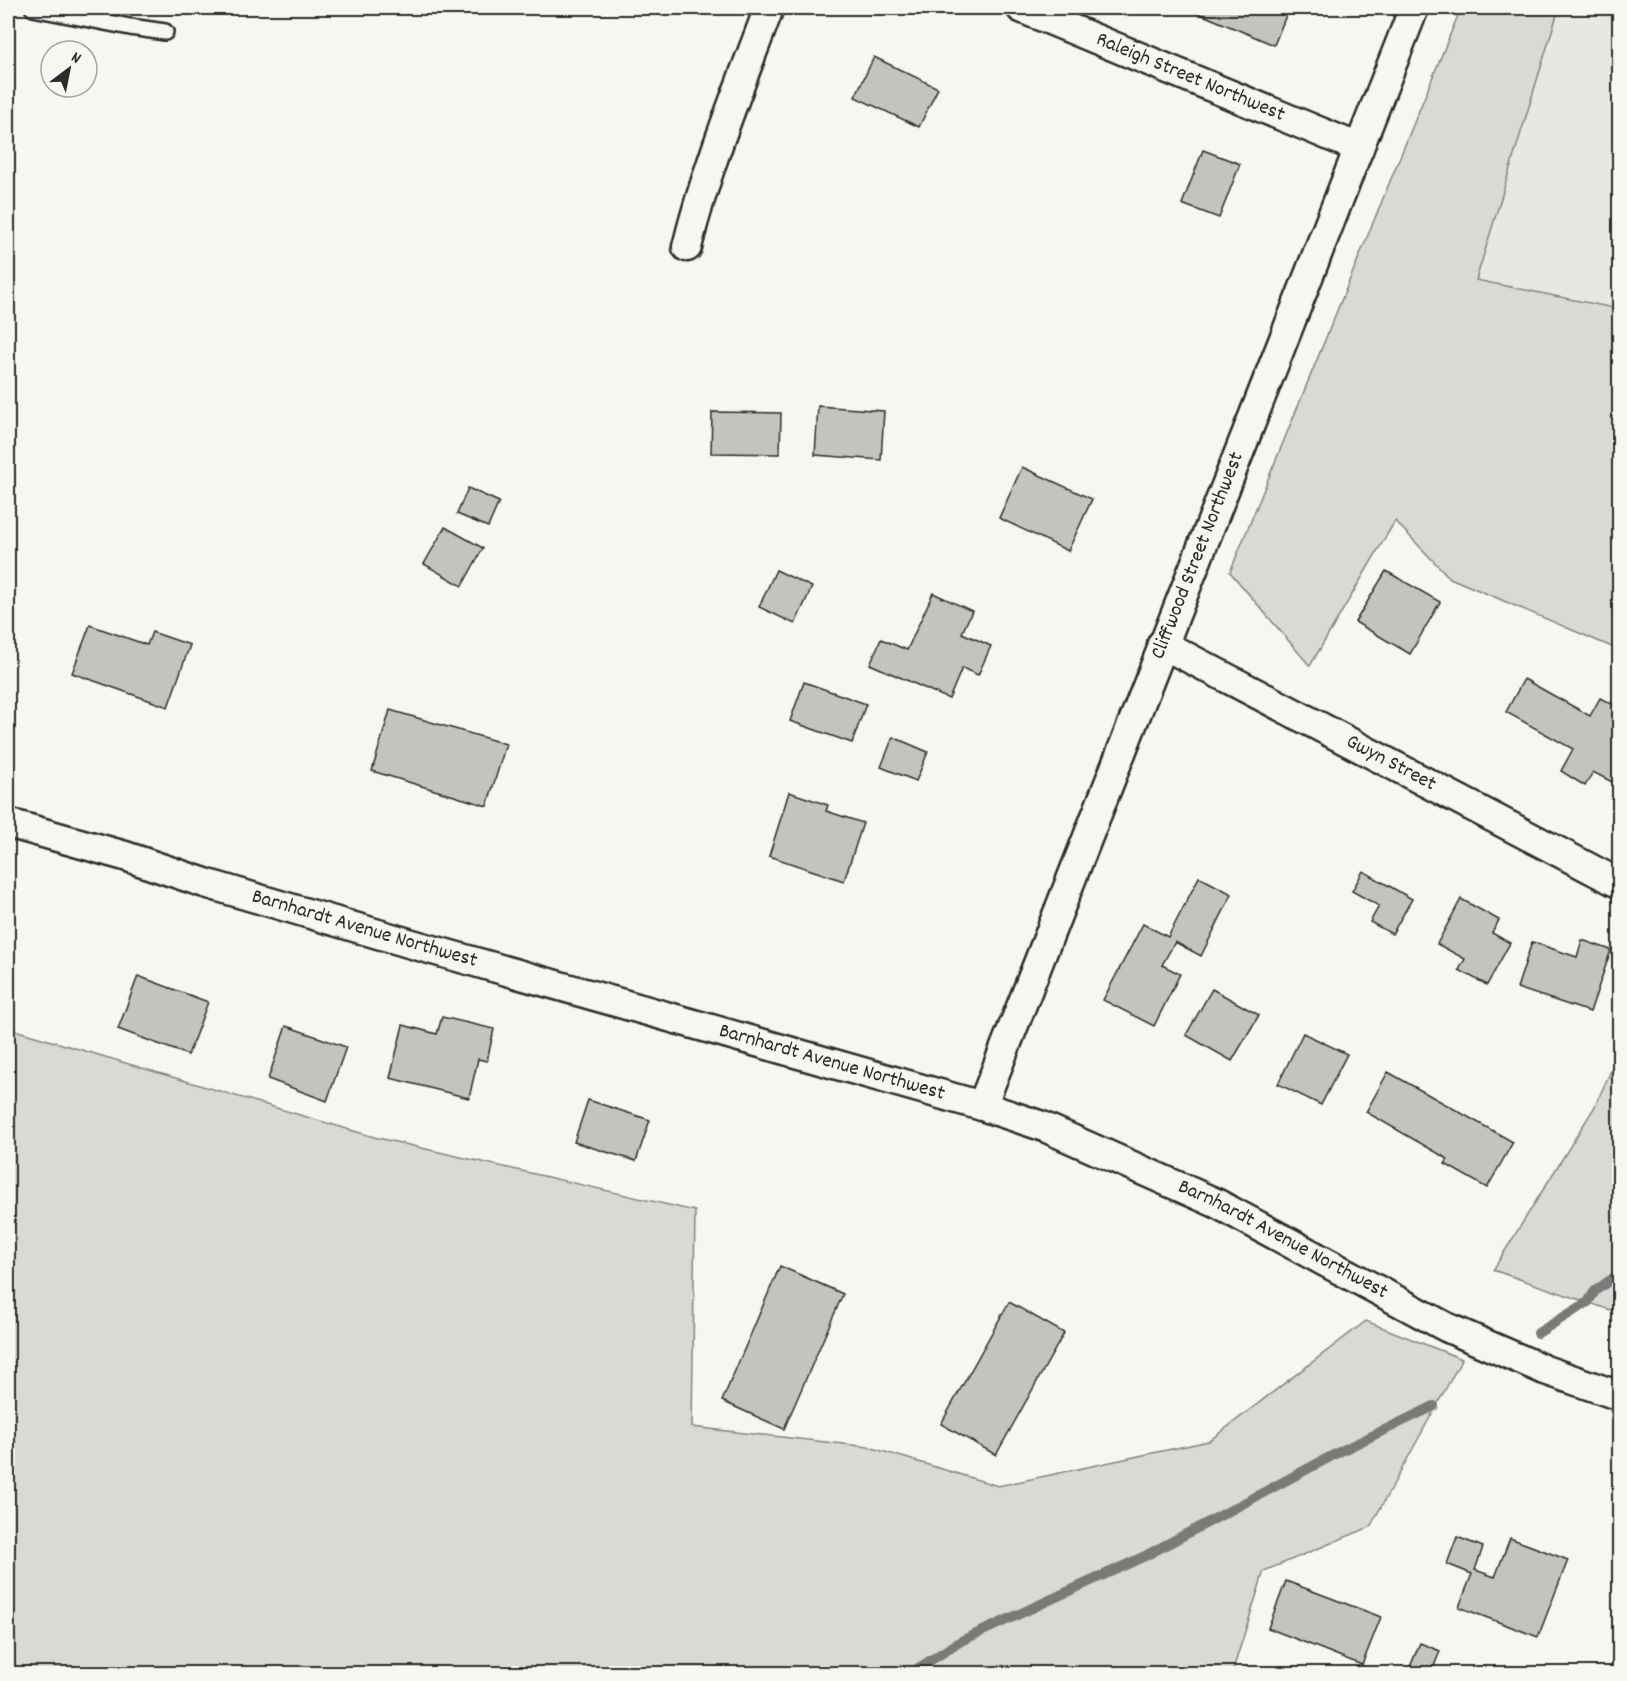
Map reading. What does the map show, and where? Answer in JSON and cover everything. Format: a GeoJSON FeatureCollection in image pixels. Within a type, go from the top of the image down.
{"type":"FeatureCollection","features":[{"type":"Feature","properties":{"kind":"street"},"geometry":{"type":"LineString","coordinates":[[687,247],[697,205],[769,8]]}},
{"type":"Feature","properties":{"kind":"street","name":"Raleigh Street Northwest"},"geometry":{"type":"LineString","coordinates":[[1021,8],[1359,148]]}},
{"type":"Feature","properties":{"kind":"street","name":"Cliffwood Street Northwest"},"geometry":{"type":"LineString","coordinates":[[982,1106],[1414,8]]}},
{"type":"Feature","properties":{"kind":"street","name":"Gwyn Street"},"geometry":{"type":"LineString","coordinates":[[1162,644],[1620,884]]}},
{"type":"Feature","properties":{"kind":"street","name":"Barnhardt Avenue Northwest"},"geometry":{"type":"LineString","coordinates":[[8,823],[125,856],[205,883],[400,940],[982,1106],[1042,1126],[1216,1203],[1446,1327],[1545,1370],[1620,1396]]}},
{"type":"Feature","properties":{"kind":"lane"},"geometry":{"type":"LineString","coordinates":[[33,8],[165,32]]}},
{"type":"Feature","properties":{"kind":"shaded area"},"geometry":{"type":"Polygon","coordinates":[[[1461,8],[1559,8],[1476,280],[1619,309],[1619,650],[1450,578],[1395,521],[1310,666],[1230,572],[1461,8]]]}},
{"type":"Feature","properties":{"kind":"shaded area"},"geometry":{"type":"Polygon","coordinates":[[[1559,8],[1619,8],[1619,309],[1476,280],[1559,8]]]}},
{"type":"Feature","properties":{"kind":"shaded area"},"geometry":{"type":"Polygon","coordinates":[[[8,1028],[374,1137],[695,1211],[692,1427],[869,1447],[998,1486],[1209,1441],[1366,1321],[1462,1359],[1370,1527],[1264,1571],[1232,1673],[8,1673],[8,1028]]]}},
{"type":"Feature","properties":{"kind":"shaded area"},"geometry":{"type":"Polygon","coordinates":[[[1619,1053],[1619,1313],[1493,1270],[1594,1108],[1619,1053]]]}},
{"type":"Feature","properties":{"kind":"building"},"geometry":{"type":"Polygon","coordinates":[[[1200,8],[1289,8],[1274,45],[1198,13],[1200,8]]]}},
{"type":"Feature","properties":{"kind":"building"},"geometry":{"type":"Polygon","coordinates":[[[874,57],[938,88],[919,127],[855,97],[874,57]]]}},
{"type":"Feature","properties":{"kind":"building"},"geometry":{"type":"Polygon","coordinates":[[[1203,150],[1240,164],[1219,218],[1182,204],[1203,150]]]}},
{"type":"Feature","properties":{"kind":"building"},"geometry":{"type":"Polygon","coordinates":[[[818,406],[884,411],[881,460],[815,455],[818,406]]]}},
{"type":"Feature","properties":{"kind":"building"},"geometry":{"type":"Polygon","coordinates":[[[712,412],[781,413],[780,454],[711,453],[712,412]]]}},
{"type":"Feature","properties":{"kind":"building"},"geometry":{"type":"Polygon","coordinates":[[[1022,467],[1092,499],[1068,551],[999,518],[1022,467]]]}},
{"type":"Feature","properties":{"kind":"building"},"geometry":{"type":"Polygon","coordinates":[[[468,488],[499,502],[488,527],[457,514],[468,488]]]}},
{"type":"Feature","properties":{"kind":"building"},"geometry":{"type":"Polygon","coordinates":[[[445,527],[483,548],[462,586],[424,564],[445,527]]]}},
{"type":"Feature","properties":{"kind":"building"},"geometry":{"type":"Polygon","coordinates":[[[776,570],[812,587],[795,624],[759,607],[776,570]]]}},
{"type":"Feature","properties":{"kind":"building"},"geometry":{"type":"Polygon","coordinates":[[[1386,571],[1440,602],[1410,654],[1355,622],[1386,571]]]}},
{"type":"Feature","properties":{"kind":"building"},"geometry":{"type":"Polygon","coordinates":[[[933,593],[972,611],[962,633],[991,646],[978,675],[962,668],[949,699],[870,664],[881,639],[907,650],[933,593]]]}},
{"type":"Feature","properties":{"kind":"building"},"geometry":{"type":"Polygon","coordinates":[[[90,625],[147,645],[152,632],[190,645],[168,707],[72,673],[90,625]]]}},
{"type":"Feature","properties":{"kind":"building"},"geometry":{"type":"Polygon","coordinates":[[[1524,679],[1590,716],[1600,698],[1620,708],[1620,769],[1612,782],[1593,772],[1585,786],[1561,771],[1573,749],[1506,712],[1524,679]]]}},
{"type":"Feature","properties":{"kind":"building"},"geometry":{"type":"Polygon","coordinates":[[[804,682],[866,704],[852,743],[790,721],[804,682]]]}},
{"type":"Feature","properties":{"kind":"building"},"geometry":{"type":"Polygon","coordinates":[[[390,710],[506,744],[487,806],[372,771],[390,710]]]}},
{"type":"Feature","properties":{"kind":"building"},"geometry":{"type":"Polygon","coordinates":[[[893,737],[928,752],[916,781],[881,767],[893,737]]]}},
{"type":"Feature","properties":{"kind":"building"},"geometry":{"type":"Polygon","coordinates":[[[789,792],[828,805],[826,811],[863,823],[844,881],[769,856],[789,792]]]}},
{"type":"Feature","properties":{"kind":"building"},"geometry":{"type":"Polygon","coordinates":[[[1363,871],[1412,899],[1392,934],[1370,922],[1379,906],[1352,891],[1363,871]]]}},
{"type":"Feature","properties":{"kind":"building"},"geometry":{"type":"Polygon","coordinates":[[[1199,877],[1232,894],[1201,956],[1175,942],[1162,965],[1180,974],[1154,1026],[1103,1000],[1143,924],[1168,937],[1199,877]]]}},
{"type":"Feature","properties":{"kind":"building"},"geometry":{"type":"Polygon","coordinates":[[[1461,899],[1499,920],[1492,933],[1510,943],[1487,985],[1459,970],[1465,959],[1437,944],[1461,899]]]}},
{"type":"Feature","properties":{"kind":"building"},"geometry":{"type":"Polygon","coordinates":[[[1582,940],[1611,950],[1590,1012],[1517,988],[1532,942],[1577,957],[1582,940]]]}},
{"type":"Feature","properties":{"kind":"building"},"geometry":{"type":"Polygon","coordinates":[[[138,976],[208,1002],[188,1055],[118,1029],[138,976]]]}},
{"type":"Feature","properties":{"kind":"building"},"geometry":{"type":"Polygon","coordinates":[[[1212,989],[1259,1015],[1232,1061],[1186,1035],[1212,989]]]}},
{"type":"Feature","properties":{"kind":"building"},"geometry":{"type":"Polygon","coordinates":[[[442,1017],[494,1029],[487,1061],[478,1059],[469,1098],[390,1078],[403,1025],[437,1034],[442,1017]]]}},
{"type":"Feature","properties":{"kind":"building"},"geometry":{"type":"Polygon","coordinates":[[[286,1026],[346,1047],[327,1101],[268,1079],[286,1026]]]}},
{"type":"Feature","properties":{"kind":"building"},"geometry":{"type":"Polygon","coordinates":[[[1303,1033],[1347,1054],[1321,1105],[1278,1084],[1303,1033]]]}},
{"type":"Feature","properties":{"kind":"building"},"geometry":{"type":"Polygon","coordinates":[[[1388,1072],[1513,1142],[1487,1188],[1445,1164],[1448,1159],[1366,1112],[1388,1072]]]}},
{"type":"Feature","properties":{"kind":"building"},"geometry":{"type":"Polygon","coordinates":[[[588,1100],[650,1120],[636,1161],[574,1142],[588,1100]]]}},
{"type":"Feature","properties":{"kind":"building"},"geometry":{"type":"Polygon","coordinates":[[[780,1266],[843,1294],[784,1429],[722,1401],[780,1266]]]}},
{"type":"Feature","properties":{"kind":"building"},"geometry":{"type":"Polygon","coordinates":[[[1009,1302],[1064,1333],[996,1455],[941,1424],[1009,1302]]]}},
{"type":"Feature","properties":{"kind":"building"},"geometry":{"type":"Polygon","coordinates":[[[1457,1537],[1483,1547],[1475,1570],[1495,1577],[1510,1538],[1568,1560],[1538,1637],[1459,1607],[1472,1574],[1447,1564],[1457,1537]]]}},
{"type":"Feature","properties":{"kind":"building"},"geometry":{"type":"Polygon","coordinates":[[[1286,1581],[1381,1617],[1362,1665],[1268,1628],[1286,1581]]]}},
{"type":"Feature","properties":{"kind":"building"},"geometry":{"type":"Polygon","coordinates":[[[1420,1643],[1440,1651],[1431,1674],[1407,1674],[1420,1643]]]}},
{"type":"Feature","properties":{"kind":"waterway"},"geometry":{"type":"LineString","coordinates":[[1538,1333],[1588,1302],[1595,1291],[1620,1273]]}},
{"type":"Feature","properties":{"kind":"waterway"},"geometry":{"type":"LineString","coordinates":[[909,1674],[961,1641],[1145,1556],[1341,1451],[1434,1406]]}}]}
